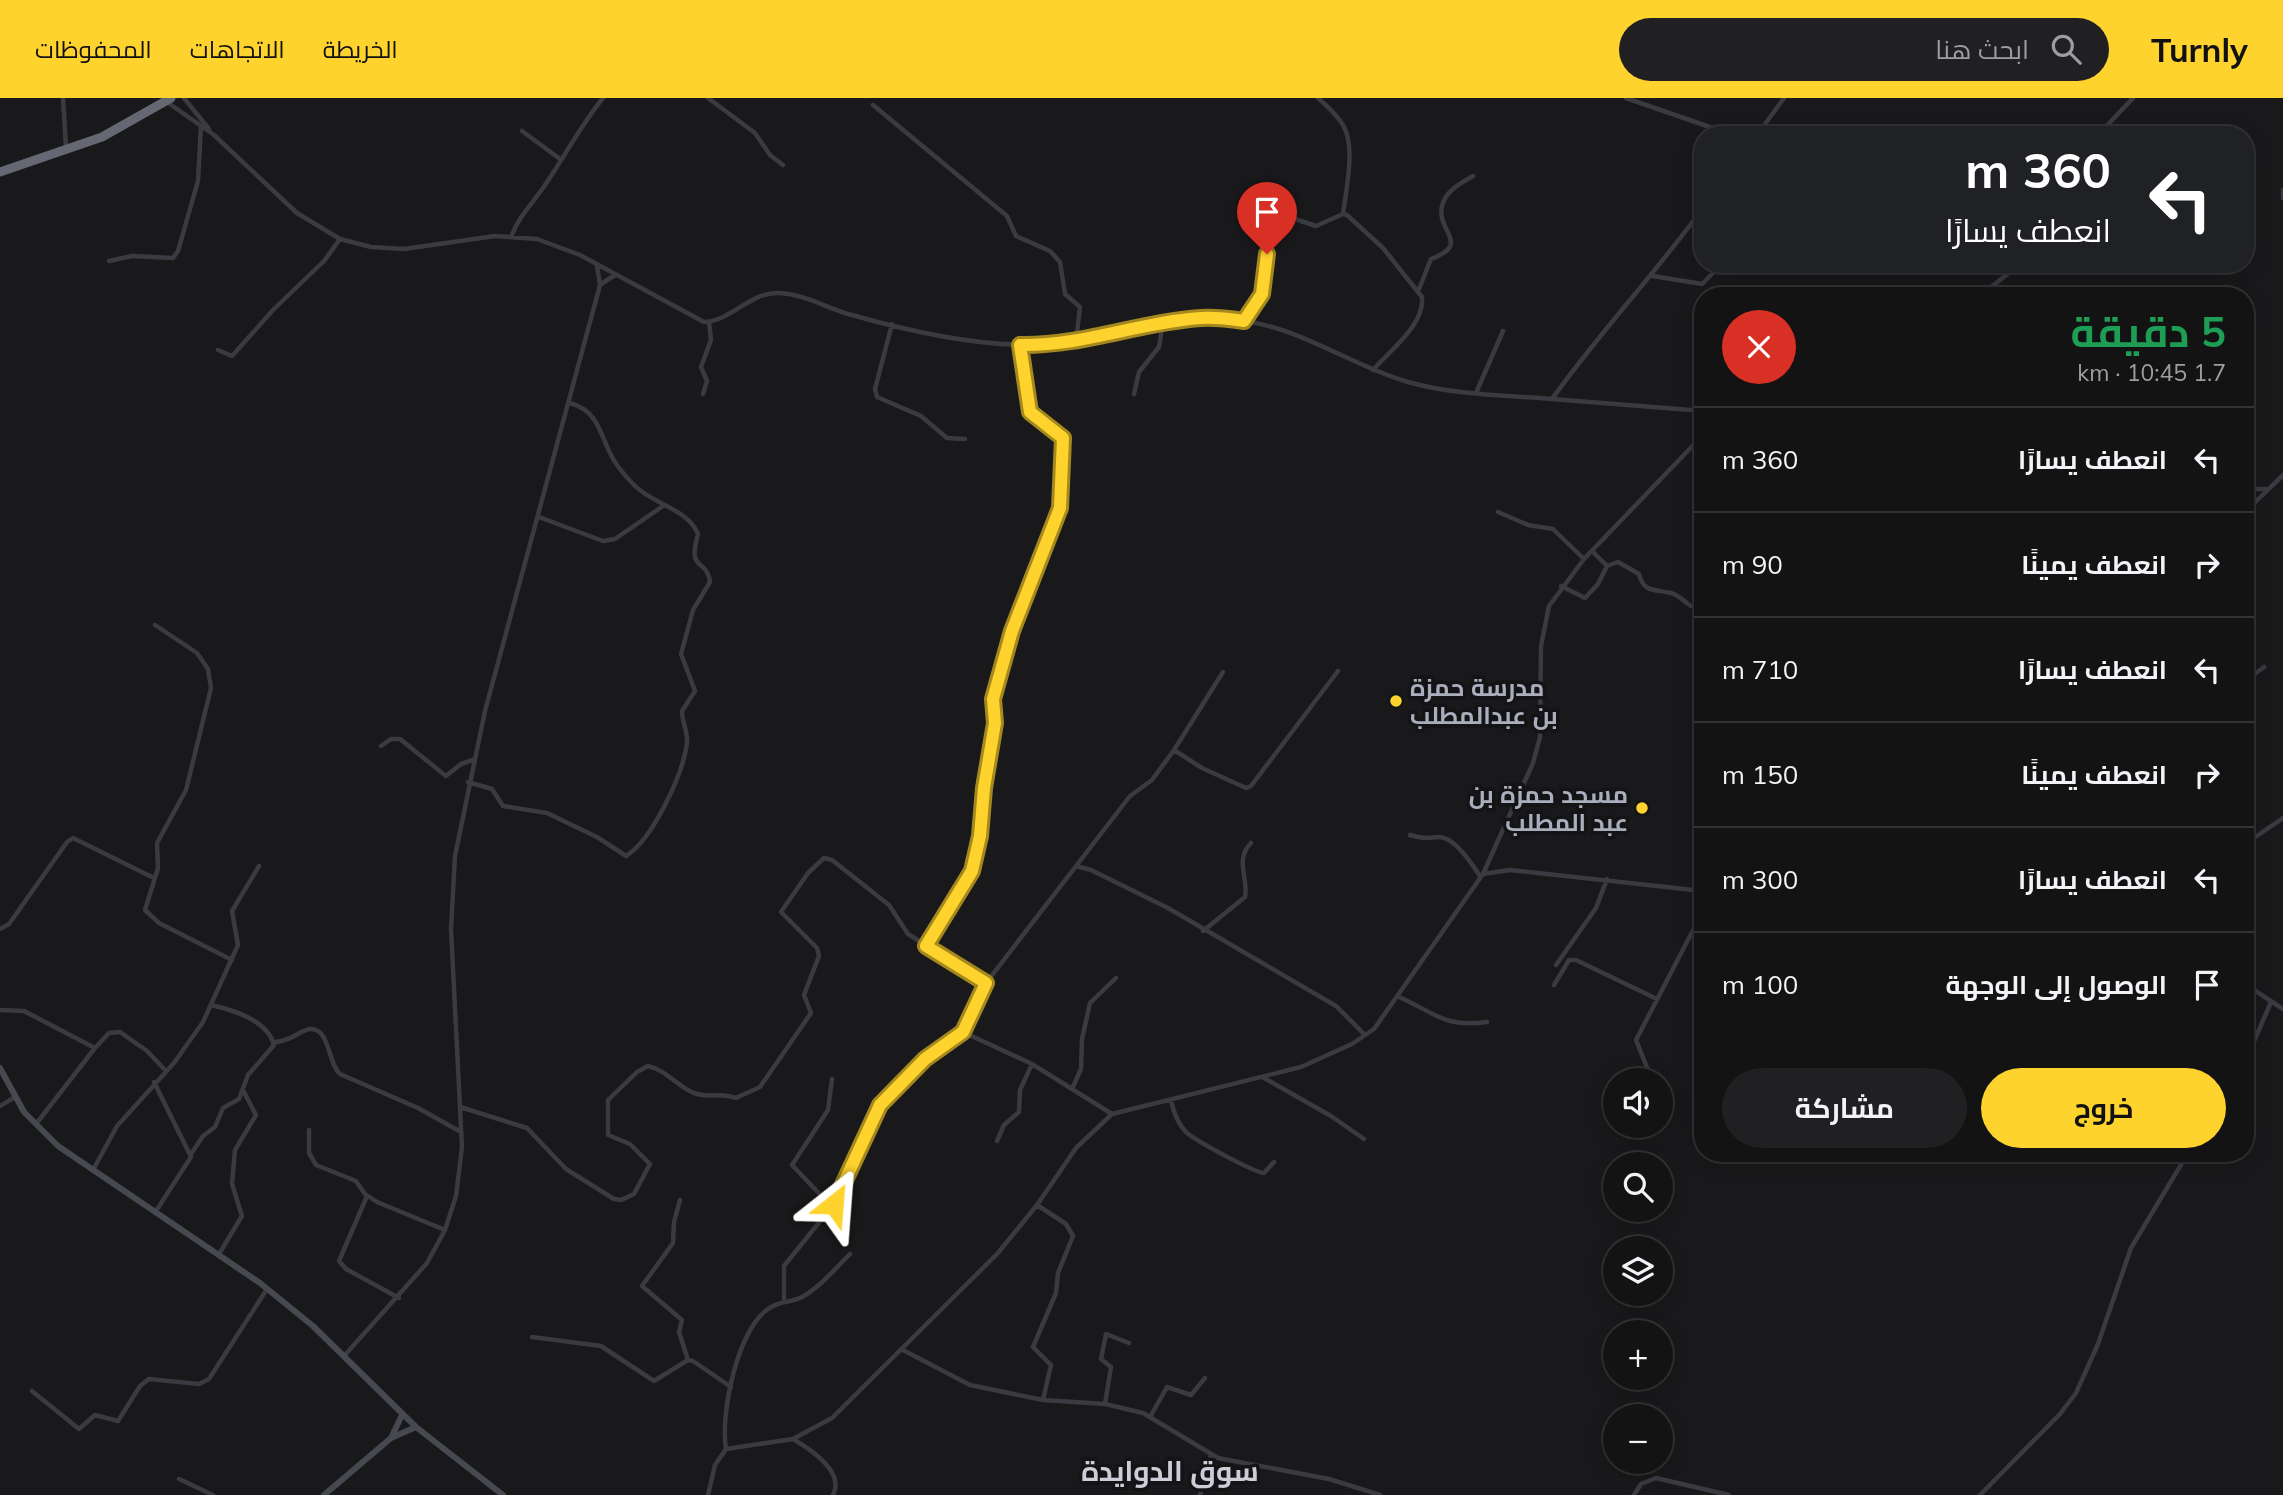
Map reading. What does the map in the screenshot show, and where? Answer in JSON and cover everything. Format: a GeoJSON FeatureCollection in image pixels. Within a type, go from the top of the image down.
{"type":"FeatureCollection","features":[{"type":"Feature","properties":{"kind":"highway"},"geometry":{"type":"LineString","coordinates":[[0,172],[127,125],[168,100]]}},
{"type":"Feature","properties":{"kind":"street"},"geometry":{"type":"LineString","coordinates":[[63,98],[66,149]]}},
{"type":"Feature","properties":{"kind":"street"},"geometry":{"type":"LineString","coordinates":[[184,98],[214,135]]}},
{"type":"Feature","properties":{"kind":"street"},"geometry":{"type":"LineString","coordinates":[[511,237],[519,219],[603,98]]}},
{"type":"Feature","properties":{"kind":"street"},"geometry":{"type":"LineString","coordinates":[[708,98],[755,133],[770,155],[783,165]]}},
{"type":"Feature","properties":{"kind":"street"},"geometry":{"type":"LineString","coordinates":[[1318,98],[1342,122],[1346,131],[1349,182],[1343,214]]}},
{"type":"Feature","properties":{"kind":"street"},"geometry":{"type":"LineString","coordinates":[[1626,98],[1707,126]]}},
{"type":"Feature","properties":{"kind":"street"},"geometry":{"type":"LineString","coordinates":[[1764,126],[1784,98]]}},
{"type":"Feature","properties":{"kind":"street"},"geometry":{"type":"LineString","coordinates":[[2107,126],[2133,98]]}},
{"type":"Feature","properties":{"kind":"street"},"geometry":{"type":"LineString","coordinates":[[168,100],[214,135],[297,213],[340,239],[371,247],[404,249],[495,236],[537,239],[559,246],[597,265],[697,321],[709,322],[744,303],[775,292],[792,294],[852,315],[967,341],[1020,345],[1076,341],[1163,322],[1203,317],[1244,321],[1298,335],[1373,370],[1433,388],[1694,410]]}},
{"type":"Feature","properties":{"kind":"street"},"geometry":{"type":"LineString","coordinates":[[873,105],[1007,216],[1016,236],[1055,256],[1062,269],[1065,294],[1080,307],[1076,341]]}},
{"type":"Feature","properties":{"kind":"street"},"geometry":{"type":"LineString","coordinates":[[109,261],[132,256],[173,258],[178,251],[198,181],[201,125]]}},
{"type":"Feature","properties":{"kind":"street"},"geometry":{"type":"LineString","coordinates":[[522,131],[560,159]]}},
{"type":"Feature","properties":{"kind":"street"},"geometry":{"type":"LineString","coordinates":[[1418,290],[1431,259],[1441,257],[1449,250],[1451,242],[1442,214],[1442,204],[1458,184],[1473,176]]}},
{"type":"Feature","properties":{"kind":"street"},"geometry":{"type":"LineString","coordinates":[[2283,190],[2283,198]]}},
{"type":"Feature","properties":{"kind":"street"},"geometry":{"type":"LineString","coordinates":[[1343,214],[1383,248],[1418,290],[1421,310],[1410,330],[1373,370]]}},
{"type":"Feature","properties":{"kind":"street"},"geometry":{"type":"LineString","coordinates":[[1244,321],[1262,294],[1269,240],[1276,223],[1285,217],[1316,226],[1343,214]]}},
{"type":"Feature","properties":{"kind":"street"},"geometry":{"type":"LineString","coordinates":[[1552,399],[1580,360],[1653,276],[1694,220]]}},
{"type":"Feature","properties":{"kind":"street"},"geometry":{"type":"LineString","coordinates":[[218,350],[232,356],[272,310],[327,258],[340,239]]}},
{"type":"Feature","properties":{"kind":"street"},"geometry":{"type":"LineString","coordinates":[[344,1356],[399,1298],[427,1263],[445,1230],[459,1183],[461,1132],[451,929],[455,856],[473,760],[600,285],[597,265]]}},
{"type":"Feature","properties":{"kind":"street"},"geometry":{"type":"LineString","coordinates":[[1653,276],[1702,284],[1713,273]]}},
{"type":"Feature","properties":{"kind":"street"},"geometry":{"type":"LineString","coordinates":[[1991,287],[2009,273]]}},
{"type":"Feature","properties":{"kind":"street"},"geometry":{"type":"LineString","coordinates":[[600,285],[615,275]]}},
{"type":"Feature","properties":{"kind":"street"},"geometry":{"type":"LineString","coordinates":[[703,394],[707,384],[701,367],[711,340],[709,322]]}},
{"type":"Feature","properties":{"kind":"street"},"geometry":{"type":"LineString","coordinates":[[1134,394],[1139,372],[1158,347],[1163,322]]}},
{"type":"Feature","properties":{"kind":"street"},"geometry":{"type":"LineString","coordinates":[[892,324],[875,389],[877,397],[913,411],[947,438],[965,439]]}},
{"type":"Feature","properties":{"kind":"street"},"geometry":{"type":"LineString","coordinates":[[1476,393],[1503,331]]}},
{"type":"Feature","properties":{"kind":"street"},"geometry":{"type":"LineString","coordinates":[[926,946],[972,871],[980,836],[984,788],[995,723],[993,699],[1012,631],[1060,508],[1063,438],[1030,412],[1020,345]]}},
{"type":"Feature","properties":{"kind":"street"},"geometry":{"type":"LineString","coordinates":[[468,782],[492,789],[503,806],[536,809],[559,818],[597,837],[626,856],[634,850],[659,816],[682,763],[687,741],[682,711],[695,691],[681,654],[693,610],[710,582],[706,570],[695,560],[692,550],[698,534],[696,528],[636,487],[616,463],[592,414],[582,406],[570,403]]}},
{"type":"Feature","properties":{"kind":"street"},"geometry":{"type":"LineString","coordinates":[[726,1449],[793,1439],[832,1418],[998,1252],[1037,1205],[1076,1147],[1112,1114],[1264,1077],[1329,1055],[1365,1035],[1382,1020],[1482,875],[1538,751],[1542,628],[1549,606],[1561,586],[1584,559],[1694,444]]}},
{"type":"Feature","properties":{"kind":"street"},"geometry":{"type":"LineString","coordinates":[[2254,503],[2283,475]]}},
{"type":"Feature","properties":{"kind":"street"},"geometry":{"type":"LineString","coordinates":[[2254,489],[2267,489]]}},
{"type":"Feature","properties":{"kind":"street"},"geometry":{"type":"LineString","coordinates":[[539,517],[603,541],[623,535],[637,522],[650,518],[663,506]]}},
{"type":"Feature","properties":{"kind":"street"},"geometry":{"type":"LineString","coordinates":[[1498,512],[1528,525],[1553,529],[1584,559]]}},
{"type":"Feature","properties":{"kind":"street"},"geometry":{"type":"LineString","coordinates":[[1592,551],[1607,566]]}},
{"type":"Feature","properties":{"kind":"street"},"geometry":{"type":"LineString","coordinates":[[1607,566],[1623,563],[1639,574],[1641,583],[1648,590],[1671,593],[1691,606]]}},
{"type":"Feature","properties":{"kind":"street"},"geometry":{"type":"LineString","coordinates":[[1561,586],[1585,598],[1598,584],[1607,566]]}},
{"type":"Feature","properties":{"kind":"street"},"geometry":{"type":"LineString","coordinates":[[155,625],[197,653],[211,680],[186,790],[157,843],[155,878],[145,903],[147,914],[232,960]]}},
{"type":"Feature","properties":{"kind":"street"},"geometry":{"type":"LineString","coordinates":[[2254,674],[2264,667]]}},
{"type":"Feature","properties":{"kind":"street"},"geometry":{"type":"LineString","coordinates":[[1174,750],[1231,782],[1246,788],[1251,786],[1338,670]]}},
{"type":"Feature","properties":{"kind":"street"},"geometry":{"type":"LineString","coordinates":[[784,1299],[784,1266],[832,1207],[854,1168],[880,1105],[925,1059],[963,1032],[986,983],[1130,796],[1152,780],[1223,672]]}},
{"type":"Feature","properties":{"kind":"street"},"geometry":{"type":"LineString","coordinates":[[381,746],[391,739],[400,739],[446,776],[461,764],[473,760]]}},
{"type":"Feature","properties":{"kind":"street"},"geometry":{"type":"LineString","coordinates":[[2254,838],[2283,818]]}},
{"type":"Feature","properties":{"kind":"street"},"geometry":{"type":"LineString","coordinates":[[1410,835],[1425,840],[1441,837],[1451,841],[1482,875]]}},
{"type":"Feature","properties":{"kind":"street"},"geometry":{"type":"LineString","coordinates":[[0,929],[9,924],[73,838],[155,878]]}},
{"type":"Feature","properties":{"kind":"street"},"geometry":{"type":"LineString","coordinates":[[1203,931],[1245,897],[1247,889],[1242,866],[1245,849],[1251,843]]}},
{"type":"Feature","properties":{"kind":"street"},"geometry":{"type":"LineString","coordinates":[[460,1107],[527,1128],[566,1169],[614,1199],[628,1198],[634,1194],[650,1164],[630,1144],[608,1135],[606,1110],[614,1092],[648,1066],[665,1072],[696,1094],[718,1093],[736,1098],[760,1087],[809,1018],[812,1009],[804,995],[819,956],[813,943],[781,912],[821,859],[832,860],[889,905],[904,930],[986,983]]}},
{"type":"Feature","properties":{"kind":"street"},"geometry":{"type":"LineString","coordinates":[[92,1171],[112,1133],[187,1045],[211,1005],[232,960],[238,934],[232,911],[259,866]]}},
{"type":"Feature","properties":{"kind":"street"},"geometry":{"type":"LineString","coordinates":[[1076,866],[1091,870],[1146,897],[1336,1006],[1365,1035]]}},
{"type":"Feature","properties":{"kind":"street"},"geometry":{"type":"LineString","coordinates":[[1482,875],[1502,869],[1694,890]]}},
{"type":"Feature","properties":{"kind":"street"},"geometry":{"type":"LineString","coordinates":[[1556,965],[1596,908],[1607,879]]}},
{"type":"Feature","properties":{"kind":"street"},"geometry":{"type":"LineString","coordinates":[[1647,1068],[1636,1040],[1694,928]]}},
{"type":"Feature","properties":{"kind":"street"},"geometry":{"type":"LineString","coordinates":[[1554,985],[1570,960],[1577,960],[1657,999]]}},
{"type":"Feature","properties":{"kind":"street"},"geometry":{"type":"LineString","coordinates":[[1072,1088],[1081,1069],[1082,1039],[1090,1003],[1116,978]]}},
{"type":"Feature","properties":{"kind":"street"},"geometry":{"type":"LineString","coordinates":[[2254,990],[2283,1009]]}},
{"type":"Feature","properties":{"kind":"street"},"geometry":{"type":"LineString","coordinates":[[1399,997],[1449,1023],[1464,1025],[1487,1022]]}},
{"type":"Feature","properties":{"kind":"street"},"geometry":{"type":"LineString","coordinates":[[2254,1041],[2271,1002]]}},
{"type":"Feature","properties":{"kind":"street"},"geometry":{"type":"LineString","coordinates":[[211,1005],[247,1017],[274,1042],[289,1042],[307,1030],[316,1030],[324,1037],[331,1064],[340,1074],[406,1102],[461,1132]]}},
{"type":"Feature","properties":{"kind":"street"},"geometry":{"type":"LineString","coordinates":[[0,1010],[24,1011],[95,1048]]}},
{"type":"Feature","properties":{"kind":"street"},"geometry":{"type":"LineString","coordinates":[[35,1125],[109,1033],[118,1031],[147,1051],[166,1071]]}},
{"type":"Feature","properties":{"kind":"street"},"geometry":{"type":"LineString","coordinates":[[963,1032],[982,1044],[1032,1064],[1112,1114]]}},
{"type":"Feature","properties":{"kind":"street"},"geometry":{"type":"LineString","coordinates":[[156,1211],[188,1165],[191,1154],[203,1136],[215,1127],[221,1110],[236,1102],[244,1092],[248,1076],[274,1042]]}},
{"type":"Feature","properties":{"kind":"street"},"geometry":{"type":"LineString","coordinates":[[997,1141],[1004,1125],[1019,1112],[1020,1090],[1032,1064]]}},
{"type":"Feature","properties":{"kind":"street"},"geometry":{"type":"LineString","coordinates":[[0,1068],[15,1097],[35,1125],[65,1152],[268,1289],[344,1356],[402,1415],[503,1495]]}},
{"type":"Feature","properties":{"kind":"street"},"geometry":{"type":"LineString","coordinates":[[1264,1077],[1331,1116],[1364,1139]]}},
{"type":"Feature","properties":{"kind":"street"},"geometry":{"type":"LineString","coordinates":[[832,1079],[828,1111],[792,1161],[794,1169],[832,1207]]}},
{"type":"Feature","properties":{"kind":"street"},"geometry":{"type":"LineString","coordinates":[[154,1082],[191,1154]]}},
{"type":"Feature","properties":{"kind":"street"},"geometry":{"type":"LineString","coordinates":[[219,1254],[242,1216],[232,1184],[235,1150],[256,1115],[244,1092]]}},
{"type":"Feature","properties":{"kind":"street"},"geometry":{"type":"LineString","coordinates":[[0,1106],[15,1097]]}},
{"type":"Feature","properties":{"kind":"street"},"geometry":{"type":"LineString","coordinates":[[1171,1100],[1184,1131],[1217,1148],[1231,1160],[1254,1172],[1264,1173],[1274,1162]]}},
{"type":"Feature","properties":{"kind":"street"},"geometry":{"type":"LineString","coordinates":[[309,1129],[310,1153],[314,1163],[356,1181],[367,1196],[445,1230]]}},
{"type":"Feature","properties":{"kind":"street"},"geometry":{"type":"LineString","coordinates":[[1980,1495],[2060,1414],[2076,1393],[2098,1345],[2130,1248],[2183,1162]]}},
{"type":"Feature","properties":{"kind":"street"},"geometry":{"type":"LineString","coordinates":[[367,1196],[339,1261],[346,1269],[399,1298]]}},
{"type":"Feature","properties":{"kind":"street"},"geometry":{"type":"LineString","coordinates":[[680,1200],[674,1222],[673,1243],[642,1286],[682,1320],[679,1332],[688,1360],[705,1368],[731,1387]]}},
{"type":"Feature","properties":{"kind":"street"},"geometry":{"type":"LineString","coordinates":[[1037,1205],[1066,1224],[1073,1241],[1060,1268],[1059,1286],[1033,1347],[1051,1365],[1042,1400]]}},
{"type":"Feature","properties":{"kind":"street"},"geometry":{"type":"LineString","coordinates":[[708,1495],[715,1465],[726,1449],[731,1387],[740,1348],[747,1333],[766,1310],[784,1299],[801,1298],[850,1254]]}},
{"type":"Feature","properties":{"kind":"street"},"geometry":{"type":"LineString","coordinates":[[32,1391],[79,1429],[95,1415],[118,1421],[140,1386],[149,1379],[199,1384],[209,1379],[268,1289]]}},
{"type":"Feature","properties":{"kind":"street"},"geometry":{"type":"LineString","coordinates":[[1105,1404],[1111,1367],[1101,1359],[1106,1334],[1129,1343]]}},
{"type":"Feature","properties":{"kind":"street"},"geometry":{"type":"LineString","coordinates":[[532,1337],[601,1346],[654,1381],[688,1360]]}},
{"type":"Feature","properties":{"kind":"street"},"geometry":{"type":"LineString","coordinates":[[901,1349],[970,1385],[1042,1400],[1105,1404],[1150,1417],[1211,1455],[1329,1479],[1380,1495]]}},
{"type":"Feature","properties":{"kind":"street"},"geometry":{"type":"LineString","coordinates":[[1150,1417],[1167,1387],[1191,1395],[1205,1378]]}},
{"type":"Feature","properties":{"kind":"street"},"geometry":{"type":"LineString","coordinates":[[391,1438],[402,1415]]}},
{"type":"Feature","properties":{"kind":"street"},"geometry":{"type":"LineString","coordinates":[[324,1495],[391,1438],[416,1427]]}},
{"type":"Feature","properties":{"kind":"street"},"geometry":{"type":"LineString","coordinates":[[793,1439],[808,1448],[832,1474],[836,1490],[833,1495]]}},
{"type":"Feature","properties":{"kind":"street"},"geometry":{"type":"LineString","coordinates":[[1200,1495],[1211,1455]]}},
{"type":"Feature","properties":{"kind":"street"},"geometry":{"type":"LineString","coordinates":[[1634,1495],[1641,1484],[1656,1478],[1729,1495]]}},
{"type":"Feature","properties":{"kind":"street"},"geometry":{"type":"LineString","coordinates":[[179,1479],[213,1495]]}},
{"type":"Feature","properties":{"kind":"place","name":"مدرسة حمزة بن عبدالمطلب"},"geometry":{"type":"Point","coordinates":[1396,701]}},
{"type":"Feature","properties":{"kind":"place","name":"مسجد حمزة بن عبد المطلب"},"geometry":{"type":"Point","coordinates":[1642,808]}},
{"type":"Feature","properties":{"kind":"district","name":"سوق الدوايدة"},"geometry":{"type":"Point","coordinates":[1170,1470]}},
{"type":"Feature","properties":{"kind":"route"},"geometry":{"type":"LineString","coordinates":[[834,1204],[854,1168],[880,1105],[895,1093],[925,1059],[963,1032],[986,983],[926,946],[972,871],[980,836],[987,766],[992,749],[995,723],[993,699],[1012,631],[1046,550],[1060,508],[1063,438],[1030,412],[1020,345],[1086,341],[1163,322],[1203,317],[1244,321],[1262,294],[1267,254]]}}]}
